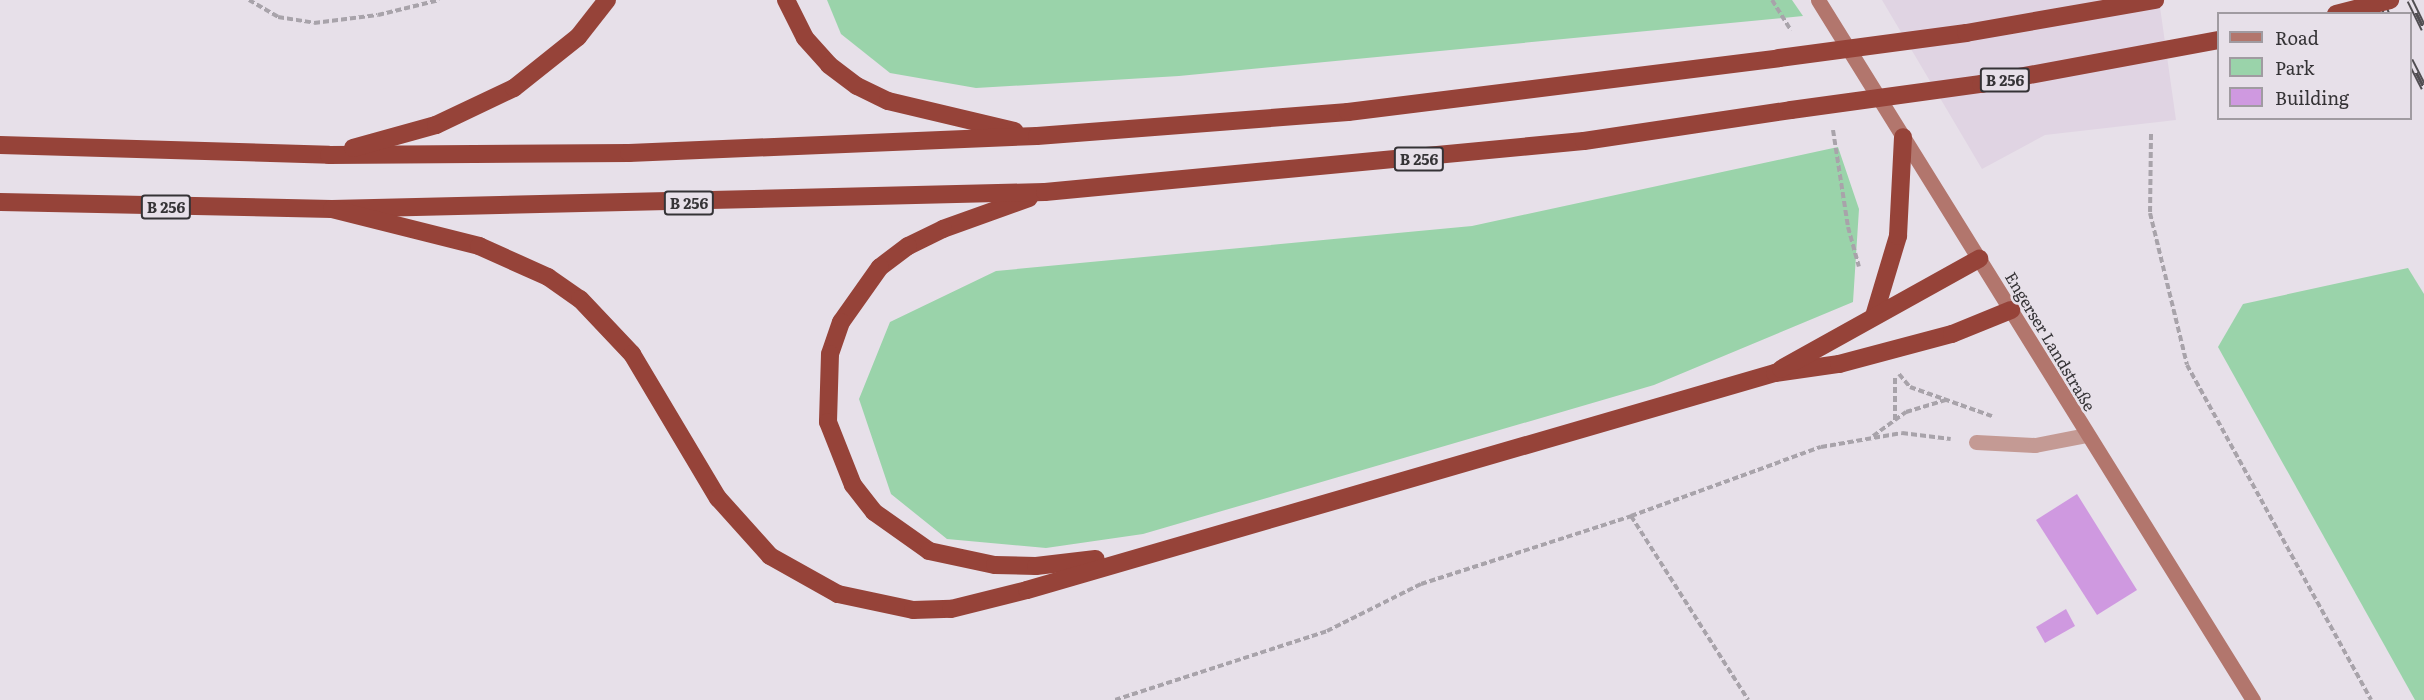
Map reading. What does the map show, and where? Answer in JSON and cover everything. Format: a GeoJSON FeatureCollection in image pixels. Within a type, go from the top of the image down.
{"type":"FeatureCollection","features":[{"type":"Feature","properties":{"kind":"highway"},"geometry":{"type":"LineString","coordinates":[[328,155],[436,125],[514,88],[578,37],[607,0]]}},
{"type":"Feature","properties":{"kind":"highway"},"geometry":{"type":"LineString","coordinates":[[786,0],[806,38],[829,65],[857,86],[888,101],[1037,136]]}},
{"type":"Feature","properties":{"kind":"highway"},"geometry":{"type":"LineString","coordinates":[[0,145],[328,155],[629,153],[1037,136],[1348,112],[1966,33],[2155,0]]}},
{"type":"Feature","properties":{"kind":"highway"},"geometry":{"type":"LineString","coordinates":[[2344,12],[2391,0]]}},
{"type":"Feature","properties":{"kind":"highway","name":"B 256"},"geometry":{"type":"LineString","coordinates":[[0,202],[332,209],[1045,192],[1584,141],[1981,84],[2217,40]]}},
{"type":"Feature","properties":{"kind":"highway"},"geometry":{"type":"LineString","coordinates":[[1874,316],[1898,236],[1903,136]]}},
{"type":"Feature","properties":{"kind":"highway"},"geometry":{"type":"LineString","coordinates":[[1045,192],[908,246],[858,292],[830,354],[828,422],[838,455],[874,512],[929,551],[962,561],[1036,566],[1163,548]]}},
{"type":"Feature","properties":{"kind":"highway"},"geometry":{"type":"LineString","coordinates":[[332,209],[479,246],[523,264],[580,299],[632,354],[742,529],[802,577],[838,594],[874,605],[951,609],[1775,373],[1886,353],[1971,328],[2011,310]]}},
{"type":"Feature","properties":{"kind":"highway"},"geometry":{"type":"LineString","coordinates":[[1775,373],[1979,259]]}},
{"type":"Feature","properties":{"kind":"main road","name":"Engerser Landstraße"},"geometry":{"type":"LineString","coordinates":[[1818,0],[2253,700]]}},
{"type":"Feature","properties":{"kind":"lane"},"geometry":{"type":"LineString","coordinates":[[1976,442],[2035,445],[2087,435]]}},
{"type":"Feature","properties":{"kind":"path"},"geometry":{"type":"LineString","coordinates":[[249,0],[278,17],[314,23],[378,15],[439,0]]}},
{"type":"Feature","properties":{"kind":"path"},"geometry":{"type":"LineString","coordinates":[[1772,0],[1796,38]]}},
{"type":"Feature","properties":{"kind":"path"},"geometry":{"type":"LineString","coordinates":[[1830,119],[1848,227],[1861,272]]}},
{"type":"Feature","properties":{"kind":"path"},"geometry":{"type":"LineString","coordinates":[[2151,134],[2150,213],[2187,364],[2371,700]]}},
{"type":"Feature","properties":{"kind":"path"},"geometry":{"type":"LineString","coordinates":[[1895,420],[1895,369],[1910,387],[2002,420]]}},
{"type":"Feature","properties":{"kind":"path"},"geometry":{"type":"LineString","coordinates":[[1870,438],[1895,420],[1947,400]]}},
{"type":"Feature","properties":{"kind":"path"},"geometry":{"type":"LineString","coordinates":[[1115,700],[1327,631],[1421,584],[1509,552],[1631,516],[1821,447],[1902,433],[1976,442]]}},
{"type":"Feature","properties":{"kind":"path"},"geometry":{"type":"LineString","coordinates":[[1631,516],[1748,700]]}},
{"type":"Feature","properties":{"kind":"shaded area"},"geometry":{"type":"Polygon","coordinates":[[[1882,0],[2159,0],[2176,120],[2045,135],[1982,169],[1882,0]]]}},
{"type":"Feature","properties":{"kind":"green space"},"geometry":{"type":"Polygon","coordinates":[[[827,0],[1792,0],[1803,16],[1179,76],[976,88],[890,73],[841,34],[827,0]]]}},
{"type":"Feature","properties":{"kind":"green space"},"geometry":{"type":"Polygon","coordinates":[[[1838,147],[1859,209],[1853,302],[1654,385],[1143,534],[1046,548],[947,539],[891,494],[859,399],[890,322],[996,271],[1472,226],[1838,147]]]}},
{"type":"Feature","properties":{"kind":"green space"},"geometry":{"type":"Polygon","coordinates":[[[2408,268],[2424,294],[2424,700],[2415,700],[2218,347],[2243,304],[2408,268]]]}},
{"type":"Feature","properties":{"kind":"building"},"geometry":{"type":"Polygon","coordinates":[[[2077,494],[2137,590],[2097,615],[2036,520],[2077,494]]]}},
{"type":"Feature","properties":{"kind":"building"},"geometry":{"type":"Polygon","coordinates":[[[2066,609],[2075,626],[2045,643],[2036,627],[2066,609]]]}},
{"type":"Feature","properties":{"kind":"railway"},"geometry":{"type":"LineString","coordinates":[[2381,0],[2386,12]]}},
{"type":"Feature","properties":{"kind":"railway"},"geometry":{"type":"LineString","coordinates":[[2410,0],[2424,29]]}},
{"type":"Feature","properties":{"kind":"railway"},"geometry":{"type":"LineString","coordinates":[[2412,64],[2424,88]]}}]}
